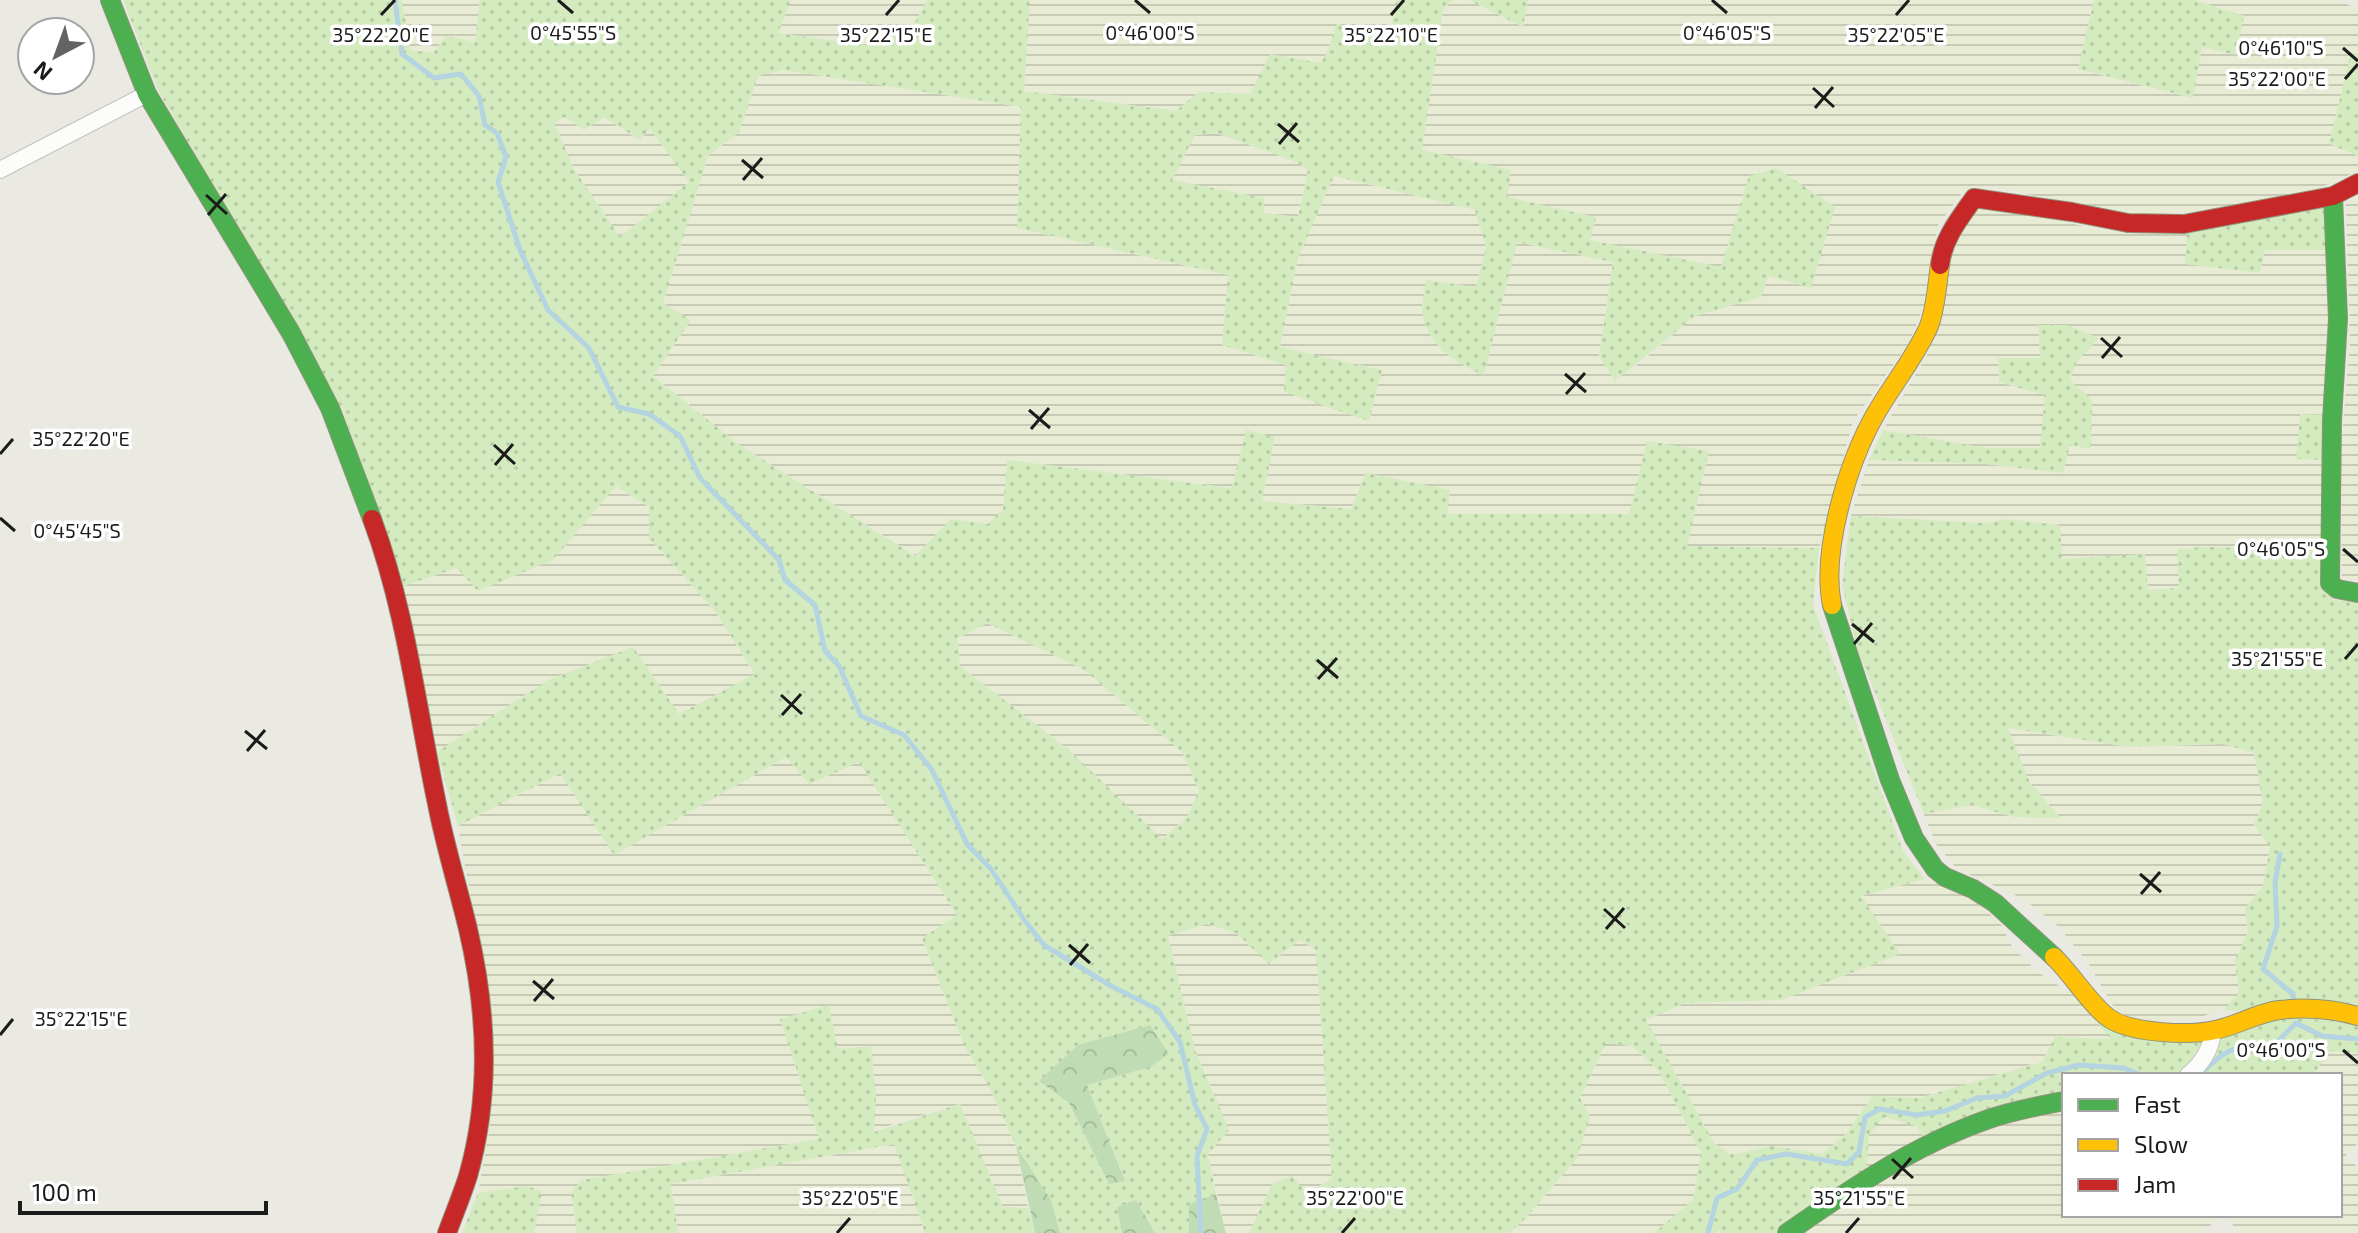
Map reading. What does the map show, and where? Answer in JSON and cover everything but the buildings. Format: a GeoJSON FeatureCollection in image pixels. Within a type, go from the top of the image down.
{"type":"FeatureCollection","features":[{"type":"Feature","properties":{"kind":"street"},"geometry":{"type":"LineString","coordinates":[[110,0],[147,94],[291,333],[330,408],[383,549],[414,681],[437,807],[469,932],[482,1007],[485,1057],[482,1112],[468,1176],[447,1233]]}},
{"type":"Feature","properties":{"kind":"street"},"geometry":{"type":"LineString","coordinates":[[0,170],[147,94]]}},
{"type":"Feature","properties":{"kind":"street"},"geometry":{"type":"LineString","coordinates":[[2358,183],[2333,196],[2184,224],[2128,223],[1974,198],[1952,228],[1941,255],[1930,323],[1915,354],[1875,415],[1860,447],[1839,508],[1833,537],[1829,590],[1834,615],[1890,780],[1914,838],[1935,869],[1995,903],[2060,963],[2109,1019],[2127,1027],[2156,1032],[2213,1031],[2277,1010],[2313,1009],[2358,1016]]}},
{"type":"Feature","properties":{"kind":"street"},"geometry":{"type":"LineString","coordinates":[[2333,196],[2338,319],[2332,420],[2330,583],[2337,589],[2358,593]]}},
{"type":"Feature","properties":{"kind":"street"},"geometry":{"type":"LineString","coordinates":[[2190,1073],[2204,1059],[2213,1031]]}},
{"type":"Feature","properties":{"kind":"street"},"geometry":{"type":"LineString","coordinates":[[1787,1233],[1917,1149],[2001,1114],[2062,1101]]}},
{"type":"Feature","properties":{"kind":"green space"},"geometry":{"type":"Polygon","coordinates":[[[123,0],[402,0],[410,50],[433,53],[446,36],[475,42],[480,0],[791,0],[778,33],[873,46],[912,27],[928,0],[1030,0],[1024,91],[1176,111],[1199,92],[1250,94],[1270,54],[1321,63],[1337,24],[1390,34],[1396,0],[1453,0],[1443,10],[1422,150],[1511,170],[1507,197],[1596,217],[1590,240],[1721,267],[1749,176],[1776,168],[1835,207],[1811,288],[1768,276],[1761,297],[1695,316],[1615,381],[1599,356],[1613,262],[1517,242],[1484,375],[1463,365],[1437,344],[1425,325],[1422,313],[1426,280],[1476,287],[1486,248],[1475,210],[1334,176],[1298,258],[1280,347],[1382,370],[1369,421],[1284,392],[1286,365],[1222,345],[1228,275],[1017,228],[1021,107],[783,70],[758,76],[739,132],[708,156],[663,303],[691,320],[653,376],[738,444],[915,556],[951,519],[988,524],[1003,509],[1007,460],[1232,488],[1246,430],[1275,437],[1262,501],[1351,509],[1366,473],[1450,490],[1447,514],[1629,514],[1647,441],[1709,451],[1687,546],[1819,548],[1813,605],[1903,851],[1925,879],[1861,896],[1900,954],[1781,1000],[1685,1003],[1646,1020],[1714,1143],[1731,1155],[1773,1146],[1822,1154],[1845,1135],[1873,1096],[1919,1098],[2042,1062],[2055,1037],[2111,1039],[2097,1022],[2206,1037],[2191,1065],[2178,1073],[2062,1073],[2062,1095],[1924,1137],[1916,1126],[1885,1117],[1869,1134],[1866,1171],[1774,1233],[1721,1233],[1719,1230],[1716,1233],[1654,1233],[1693,1200],[1701,1153],[1659,1071],[1632,1046],[1606,1043],[1580,1098],[1590,1116],[1577,1158],[1525,1219],[1509,1233],[1249,1233],[1272,1184],[1292,1176],[1307,1194],[1332,1178],[1316,950],[1300,940],[1269,964],[1236,933],[1207,924],[1168,936],[1195,1050],[1229,1130],[1208,1154],[1216,1194],[1189,1204],[1189,1233],[1155,1233],[1136,1200],[1118,1207],[1122,1233],[1060,1233],[1050,1200],[1016,1146],[989,1087],[964,1045],[922,938],[957,915],[859,762],[809,784],[786,757],[614,855],[560,773],[458,826],[437,752],[548,680],[633,647],[679,714],[755,674],[715,611],[649,538],[649,507],[616,486],[553,560],[478,591],[457,568],[403,586],[342,408],[158,90],[123,0]],[[565,117],[554,123],[574,169],[620,237],[689,182],[650,129],[640,140],[604,117],[584,130],[565,117]],[[1216,133],[1195,135],[1172,180],[1264,198],[1264,213],[1298,217],[1308,170],[1296,162],[1216,133]],[[987,623],[958,638],[960,666],[1069,750],[1162,839],[1187,817],[1199,791],[1182,752],[1083,669],[987,623]],[[1150,1067],[1039,1081],[1069,1103],[1109,1184],[1125,1180],[1087,1085],[1150,1067]]]}},
{"type":"Feature","properties":{"kind":"green space"},"geometry":{"type":"Polygon","coordinates":[[[402,0],[480,0],[475,43],[433,53],[410,51],[402,0]]]}},
{"type":"Feature","properties":{"kind":"green space"},"geometry":{"type":"Polygon","coordinates":[[[791,0],[928,0],[912,27],[873,46],[778,33],[791,0]]]}},
{"type":"Feature","properties":{"kind":"green space"},"geometry":{"type":"Polygon","coordinates":[[[1030,0],[1396,0],[1390,34],[1337,24],[1321,63],[1251,94],[1199,92],[1176,111],[1024,91],[1030,0]]]}},
{"type":"Feature","properties":{"kind":"green space"},"geometry":{"type":"Polygon","coordinates":[[[1453,0],[1469,0],[1523,27],[1528,0],[2094,0],[2078,69],[2192,98],[2202,46],[2244,16],[2195,0],[2333,0],[2358,8],[2358,54],[2352,53],[2329,143],[2358,156],[2358,171],[2315,190],[2213,211],[2125,215],[1988,186],[1962,193],[1938,225],[1926,301],[1909,343],[1853,421],[1819,548],[1687,546],[1709,452],[1629,514],[1447,514],[1450,490],[1365,474],[1351,509],[1261,501],[1275,437],[1246,431],[1232,488],[1008,460],[1003,509],[988,524],[951,519],[916,556],[738,444],[653,376],[691,320],[663,303],[708,156],[739,132],[758,75],[783,69],[1021,107],[1017,228],[1228,275],[1222,345],[1286,365],[1369,421],[1382,370],[1280,347],[1298,258],[1333,176],[1475,210],[1486,248],[1476,288],[1484,374],[1517,242],[1613,262],[1599,356],[1636,366],[1695,316],[1760,297],[1768,276],[1835,208],[1721,268],[1590,240],[1595,217],[1506,197],[1510,170],[1421,150],[1443,10],[1453,0]]]}},
{"type":"Feature","properties":{"kind":"green space"},"geometry":{"type":"Polygon","coordinates":[[[1469,0],[1528,0],[1523,27],[1469,0]]]}},
{"type":"Feature","properties":{"kind":"green space"},"geometry":{"type":"Polygon","coordinates":[[[2094,0],[2195,0],[2244,16],[2236,55],[2202,47],[2193,98],[2078,69],[2094,0]]]}},
{"type":"Feature","properties":{"kind":"green space"},"geometry":{"type":"Polygon","coordinates":[[[2351,52],[2358,54],[2358,156],[2329,144],[2351,52]]]}},
{"type":"Feature","properties":{"kind":"green space"},"geometry":{"type":"Polygon","coordinates":[[[565,117],[604,117],[639,140],[650,129],[690,182],[620,237],[574,169],[554,122],[565,117]]]}},
{"type":"Feature","properties":{"kind":"green space"},"geometry":{"type":"Polygon","coordinates":[[[1216,133],[1296,162],[1308,170],[1298,217],[1264,213],[1264,199],[1171,180],[1195,135],[1216,133]]]}},
{"type":"Feature","properties":{"kind":"green space"},"geometry":{"type":"Polygon","coordinates":[[[2358,197],[2358,581],[2342,577],[2341,448],[2350,343],[2346,203],[2358,197]]]}},
{"type":"Feature","properties":{"kind":"green space"},"geometry":{"type":"Polygon","coordinates":[[[1985,205],[2107,231],[2187,233],[2186,264],[2260,272],[2265,250],[2327,250],[2332,319],[2325,415],[2296,459],[2326,460],[2325,549],[2199,547],[2178,550],[2179,588],[2148,590],[2061,559],[2060,525],[2006,519],[1986,523],[1851,516],[1869,460],[1985,464],[2063,473],[2069,445],[2091,449],[2070,380],[2076,363],[2041,358],[1998,358],[1999,382],[2045,395],[2041,448],[1986,448],[1883,430],[1928,353],[1948,256],[1972,213],[1985,205]]]}},
{"type":"Feature","properties":{"kind":"green space"},"geometry":{"type":"Polygon","coordinates":[[[2328,206],[2327,250],[2265,250],[2260,273],[2185,264],[2187,233],[2328,206]]]}},
{"type":"Feature","properties":{"kind":"green space"},"geometry":{"type":"Polygon","coordinates":[[[2038,325],[2068,325],[2099,338],[2076,363],[2070,380],[2092,400],[2091,449],[2070,445],[2063,473],[1985,464],[1869,460],[1883,430],[1986,448],[2040,448],[2045,395],[1999,382],[1998,358],[2040,358],[2038,325]]]}},
{"type":"Feature","properties":{"kind":"green space"},"geometry":{"type":"Polygon","coordinates":[[[2300,414],[2325,415],[2326,460],[2296,459],[2300,414]]]}},
{"type":"Feature","properties":{"kind":"green space"},"geometry":{"type":"Polygon","coordinates":[[[615,486],[649,507],[649,538],[715,611],[755,675],[679,714],[633,648],[548,680],[437,752],[403,586],[457,568],[553,560],[615,486]]]}},
{"type":"Feature","properties":{"kind":"green space"},"geometry":{"type":"Polygon","coordinates":[[[1851,516],[1986,523],[2006,519],[2060,525],[2062,559],[2145,554],[2148,590],[2179,588],[2177,550],[2199,547],[2325,549],[2324,591],[2334,600],[2358,602],[2358,1007],[2224,1010],[2239,993],[2235,960],[2248,932],[2245,908],[2263,886],[2270,847],[2254,825],[2263,802],[2254,753],[2223,744],[2129,747],[2008,728],[2030,783],[2061,818],[2014,817],[1971,805],[1924,814],[1858,651],[1842,585],[1851,516]]]}},
{"type":"Feature","properties":{"kind":"green space"},"geometry":{"type":"Polygon","coordinates":[[[987,623],[1083,669],[1182,751],[1199,791],[1187,817],[1162,839],[1069,750],[960,666],[958,638],[987,623]]]}},
{"type":"Feature","properties":{"kind":"green space"},"geometry":{"type":"Polygon","coordinates":[[[2007,728],[2129,747],[2223,744],[2254,753],[2263,802],[2254,825],[2270,847],[2263,886],[2245,908],[2248,932],[2235,960],[2239,994],[2224,1010],[2193,1019],[2132,1020],[2115,1009],[2088,963],[2058,926],[2022,898],[1957,869],[1936,844],[1924,814],[1971,805],[2014,817],[2060,817],[2030,784],[2007,728]]]}},
{"type":"Feature","properties":{"kind":"green space"},"geometry":{"type":"Polygon","coordinates":[[[786,757],[809,783],[859,761],[958,916],[922,939],[964,1045],[989,1087],[1016,1146],[1028,1208],[1003,1208],[960,1104],[873,1132],[876,1096],[871,1046],[838,1049],[829,1006],[780,1019],[820,1139],[583,1180],[571,1192],[577,1233],[534,1233],[541,1191],[525,1186],[478,1193],[490,1127],[482,960],[458,826],[561,773],[615,854],[786,757]]]}},
{"type":"Feature","properties":{"kind":"green space"},"geometry":{"type":"Polygon","coordinates":[[[1925,879],[1969,896],[2000,923],[2013,948],[2039,973],[2075,996],[2112,1039],[2055,1037],[2042,1061],[1919,1098],[1873,1096],[1845,1135],[1822,1154],[1773,1146],[1731,1155],[1714,1143],[1645,1020],[1685,1003],[1781,1000],[1899,954],[1861,896],[1925,879]]]}},
{"type":"Feature","properties":{"kind":"green space"},"geometry":{"type":"Polygon","coordinates":[[[1207,924],[1236,933],[1269,964],[1300,940],[1316,950],[1332,1178],[1307,1194],[1273,1184],[1249,1233],[1226,1233],[1208,1154],[1229,1130],[1195,1050],[1168,935],[1207,924]]]}},
{"type":"Feature","properties":{"kind":"green space"},"geometry":{"type":"Polygon","coordinates":[[[829,1005],[838,1049],[871,1046],[876,1096],[874,1132],[960,1104],[1003,1207],[1028,1208],[1035,1233],[925,1233],[894,1144],[671,1184],[678,1233],[577,1233],[571,1192],[582,1180],[819,1139],[780,1019],[829,1005]]]}},
{"type":"Feature","properties":{"kind":"green space"},"geometry":{"type":"Polygon","coordinates":[[[2284,1017],[2358,1022],[2358,1053],[2330,1051],[2314,1073],[2202,1073],[2220,1036],[2284,1017]]]}},
{"type":"Feature","properties":{"kind":"green space"},"geometry":{"type":"Polygon","coordinates":[[[1150,1025],[1169,1054],[1150,1067],[1087,1085],[1125,1181],[1109,1184],[1069,1103],[1039,1081],[1078,1045],[1150,1025]]]}},
{"type":"Feature","properties":{"kind":"green space"},"geometry":{"type":"Polygon","coordinates":[[[1606,1043],[1632,1046],[1659,1071],[1701,1153],[1693,1200],[1654,1233],[1509,1233],[1525,1219],[1577,1158],[1580,1098],[1606,1043]]]}},
{"type":"Feature","properties":{"kind":"green space"},"geometry":{"type":"Polygon","coordinates":[[[2330,1051],[2358,1053],[2358,1143],[2344,1157],[2358,1167],[2358,1233],[2240,1233],[2226,1217],[2342,1217],[2342,1073],[2314,1073],[2330,1051]]]}},
{"type":"Feature","properties":{"kind":"green space"},"geometry":{"type":"Polygon","coordinates":[[[2062,1109],[2062,1217],[2221,1217],[2200,1233],[1798,1233],[1921,1153],[2027,1114],[2062,1109]]]}},
{"type":"Feature","properties":{"kind":"green space"},"geometry":{"type":"Polygon","coordinates":[[[1885,1117],[1917,1126],[1924,1137],[1866,1171],[1869,1133],[1885,1117]]]}},
{"type":"Feature","properties":{"kind":"green space"},"geometry":{"type":"Polygon","coordinates":[[[895,1144],[925,1233],[678,1233],[670,1184],[895,1144]]]}},
{"type":"Feature","properties":{"kind":"green space"},"geometry":{"type":"Polygon","coordinates":[[[1016,1146],[1051,1200],[1060,1233],[1035,1233],[1016,1146]]]}},
{"type":"Feature","properties":{"kind":"green space"},"geometry":{"type":"Polygon","coordinates":[[[526,1186],[542,1191],[534,1233],[462,1233],[478,1193],[526,1186]]]}},
{"type":"Feature","properties":{"kind":"green space"},"geometry":{"type":"Polygon","coordinates":[[[1216,1194],[1226,1233],[1189,1233],[1189,1204],[1216,1194]]]}},
{"type":"Feature","properties":{"kind":"green space"},"geometry":{"type":"Polygon","coordinates":[[[1136,1200],[1155,1233],[1122,1233],[1117,1207],[1136,1200]]]}},
{"type":"Feature","properties":{"kind":"waterway"},"geometry":{"type":"LineString","coordinates":[[395,0],[402,54],[434,78],[461,74],[479,96],[485,125],[497,133],[506,157],[498,182],[520,250],[548,310],[589,348],[618,407],[649,414],[680,436],[700,478],[779,560],[785,580],[815,605],[825,651],[839,666],[861,716],[904,735],[932,770],[967,844],[991,869],[1044,945],[1111,986],[1157,1009],[1180,1042],[1195,1105],[1207,1129],[1197,1156],[1201,1233]]}},
{"type":"Feature","properties":{"kind":"waterway"},"geometry":{"type":"LineString","coordinates":[[2280,854],[2275,883],[2277,926],[2263,969],[2293,994],[2294,1004]]}},
{"type":"Feature","properties":{"kind":"waterway"},"geometry":{"type":"LineString","coordinates":[[2202,1073],[2231,1050],[2248,1047],[2270,1049],[2296,1023],[2322,1036],[2358,1039]]}},
{"type":"Feature","properties":{"kind":"waterway"},"geometry":{"type":"LineString","coordinates":[[1708,1233],[1717,1198],[1737,1189],[1757,1160],[1786,1154],[1847,1164],[1859,1152],[1865,1117],[1880,1109],[1917,1115],[1945,1111],[1977,1098],[2005,1096],[2047,1073],[2079,1065],[2124,1068],[2136,1073]]}},
{"type":"Feature","properties":{"kind":"traffic: fast"},"geometry":{"type":"LineString","coordinates":[[110,0],[147,94],[291,333],[330,408],[372,519]]}},
{"type":"Feature","properties":{"kind":"traffic: fast"},"geometry":{"type":"LineString","coordinates":[[2333,196],[2338,319],[2332,420],[2330,583],[2337,589],[2358,593]]}},
{"type":"Feature","properties":{"kind":"traffic: fast"},"geometry":{"type":"LineString","coordinates":[[1832,605],[1890,780],[1914,838],[1935,869],[1995,903],[2054,957]]}},
{"type":"Feature","properties":{"kind":"traffic: fast"},"geometry":{"type":"LineString","coordinates":[[1787,1233],[1858,1185],[1933,1142],[1995,1117],[2062,1101]]}},
{"type":"Feature","properties":{"kind":"traffic: slow"},"geometry":{"type":"LineString","coordinates":[[1832,605],[1830,559],[1839,507],[1865,435],[1929,326],[1940,265]]}},
{"type":"Feature","properties":{"kind":"traffic: slow"},"geometry":{"type":"LineString","coordinates":[[2054,957],[2105,1015],[2134,1028],[2177,1033],[2204,1032],[2289,1009],[2329,1010],[2358,1016]]}},
{"type":"Feature","properties":{"kind":"traffic: jam"},"geometry":{"type":"LineString","coordinates":[[1940,265],[1948,238],[1974,198],[2128,223],[2184,224],[2333,196],[2358,183]]}},
{"type":"Feature","properties":{"kind":"traffic: jam"},"geometry":{"type":"LineString","coordinates":[[372,519],[402,624],[440,820],[468,929],[479,990],[484,1052],[480,1115],[468,1176],[447,1233]]}}]}
